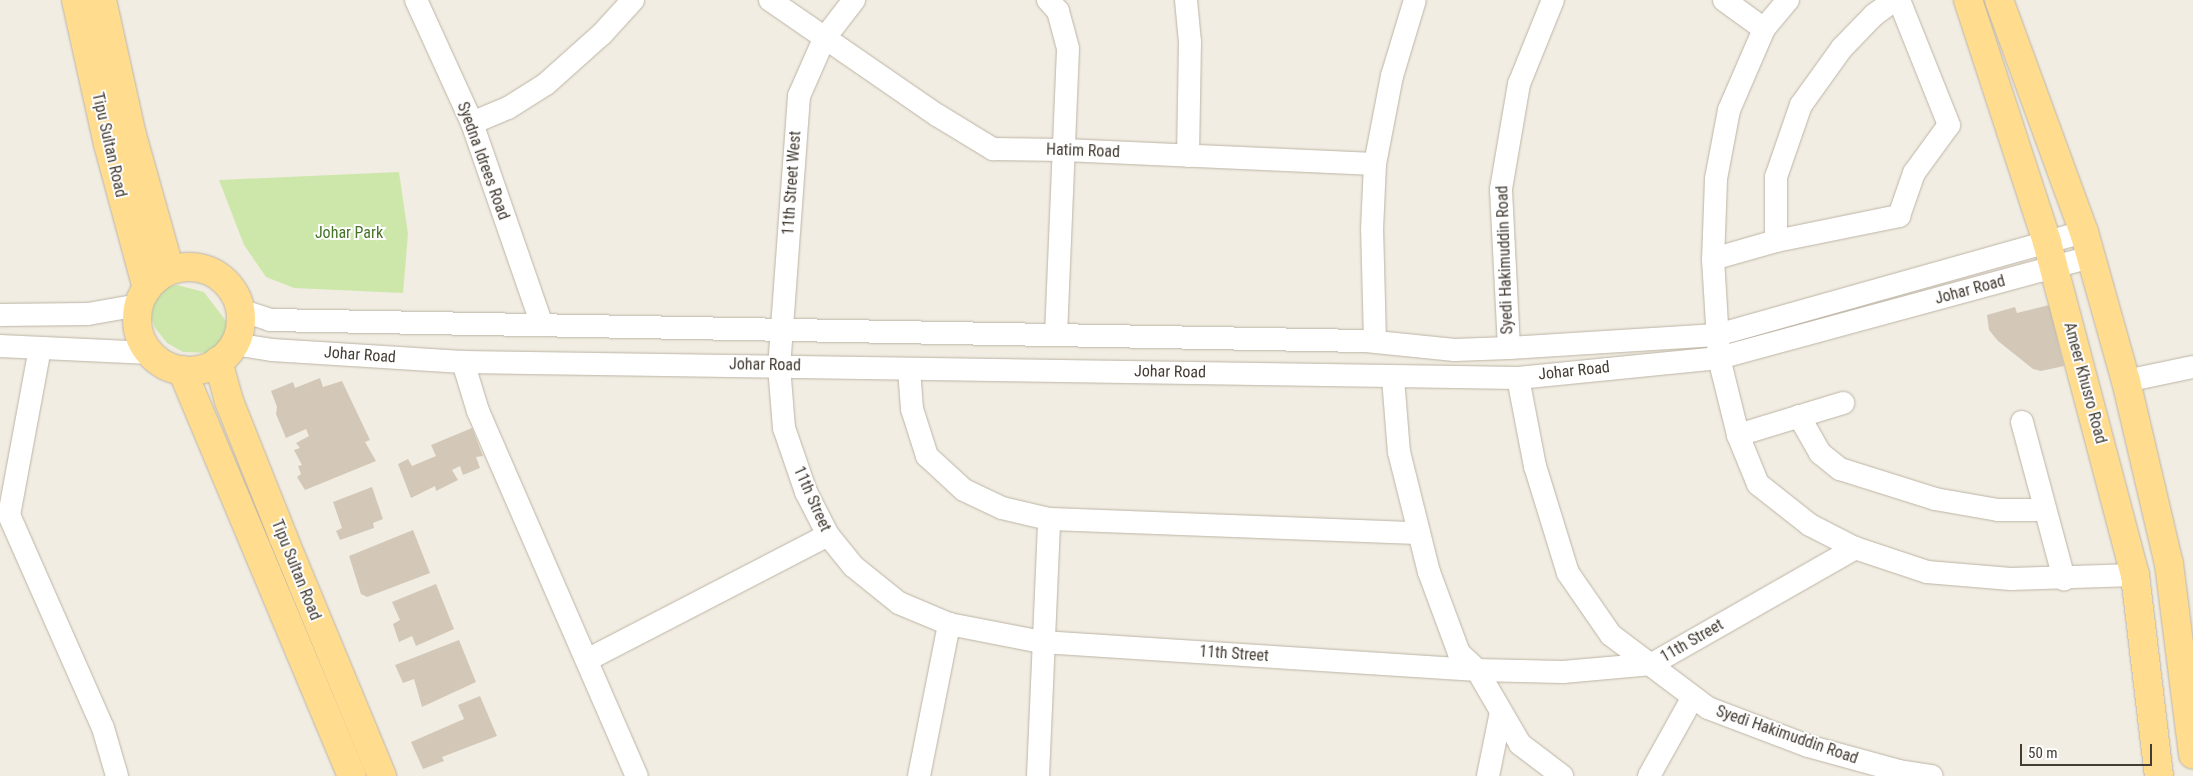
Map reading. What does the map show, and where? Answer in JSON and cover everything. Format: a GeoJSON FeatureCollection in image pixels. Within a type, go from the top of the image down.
{"type":"FeatureCollection","features":[{"type":"Feature","properties":{"kind":"main road","name":"Tipu Sultan Road"},"geometry":{"type":"LineString","coordinates":[[76,0],[143,297]]}},
{"type":"Feature","properties":{"kind":"main road","name":"Tipu Sultan Road"},"geometry":{"type":"LineString","coordinates":[[102,0],[132,135],[170,270]]}},
{"type":"Feature","properties":{"kind":"main road","name":"Ameer Khusro Road"},"geometry":{"type":"LineString","coordinates":[[1968,0],[2051,254],[2135,575],[2159,776]]}},
{"type":"Feature","properties":{"kind":"main road"},"geometry":{"type":"LineString","coordinates":[[1999,0],[2088,245],[2126,381],[2169,564],[2193,754]]}},
{"type":"Feature","properties":{"kind":"main road"},"geometry":{"type":"LineString","coordinates":[[185,267],[215,273],[236,295],[240,310],[240,328],[226,353],[207,367],[182,370],[170,367],[150,353],[141,339],[137,322],[143,297],[170,270],[185,267]]}},
{"type":"Feature","properties":{"kind":"main road","name":"Tipu Sultan Road"},"geometry":{"type":"LineString","coordinates":[[226,353],[229,401],[382,776]]}},
{"type":"Feature","properties":{"kind":"main road","name":"Tipu Sultan Road"},"geometry":{"type":"LineString","coordinates":[[182,370],[352,776]]}},
{"type":"Feature","properties":{"kind":"street","name":"Syedna Idrees Road"},"geometry":{"type":"LineString","coordinates":[[416,0],[472,123],[542,325]]}},
{"type":"Feature","properties":{"kind":"street"},"geometry":{"type":"LineString","coordinates":[[472,123],[508,108],[546,84],[602,34],[633,0]]}},
{"type":"Feature","properties":{"kind":"street","name":"Hatim Road"},"geometry":{"type":"LineString","coordinates":[[770,0],[824,39],[993,150],[1064,150],[1375,164]]}},
{"type":"Feature","properties":{"kind":"street","name":"11th Street West"},"geometry":{"type":"LineString","coordinates":[[782,331],[799,96],[824,39],[854,0]]}},
{"type":"Feature","properties":{"kind":"street"},"geometry":{"type":"LineString","coordinates":[[1035,369],[1045,334],[1064,150],[1068,49],[1058,11],[1048,0]]}},
{"type":"Feature","properties":{"kind":"street"},"geometry":{"type":"LineString","coordinates":[[1186,0],[1190,42],[1188,156]]}},
{"type":"Feature","properties":{"kind":"street"},"geometry":{"type":"LineString","coordinates":[[1368,376],[1371,341],[1372,230],[1375,164],[1392,76],[1415,0]]}},
{"type":"Feature","properties":{"kind":"street","name":"Syedi Hakimuddin Road"},"geometry":{"type":"LineString","coordinates":[[1508,348],[1500,189],[1519,84],[1553,0]]}},
{"type":"Feature","properties":{"kind":"street"},"geometry":{"type":"LineString","coordinates":[[1724,0],[1764,29]]}},
{"type":"Feature","properties":{"kind":"street"},"geometry":{"type":"LineString","coordinates":[[1788,0],[1764,29],[1729,110],[1721,142],[1712,259],[1719,358],[1738,435],[1758,484],[1810,525],[1856,548],[1927,572],[2011,579],[2064,580],[2135,575]]}},
{"type":"Feature","properties":{"kind":"street"},"geometry":{"type":"LineString","coordinates":[[1776,241],[1776,177],[1801,104],[1842,48],[1874,15],[1895,0]]}},
{"type":"Feature","properties":{"kind":"street"},"geometry":{"type":"LineString","coordinates":[[1712,259],[1776,241],[1899,216],[1914,173],[1949,126],[1899,0]]}},
{"type":"Feature","properties":{"kind":"street","name":"Johar Road"},"geometry":{"type":"LineString","coordinates":[[240,310],[270,320],[1371,341],[1455,350],[1717,335],[2088,245]]}},
{"type":"Feature","properties":{"kind":"street","name":"Johar Road"},"geometry":{"type":"LineString","coordinates":[[226,353],[272,350],[463,362],[909,369],[1035,369],[1393,378],[1518,378],[1719,358],[2051,254]]}},
{"type":"Feature","properties":{"kind":"street"},"geometry":{"type":"LineString","coordinates":[[0,314],[88,314],[143,297]]}},
{"type":"Feature","properties":{"kind":"street","name":"11th Street"},"geometry":{"type":"LineString","coordinates":[[782,331],[779,366],[784,428],[806,492],[828,535],[853,566],[899,603],[949,624],[1042,642],[1477,670],[1563,672],[1652,664],[1856,548]]}},
{"type":"Feature","properties":{"kind":"street"},"geometry":{"type":"LineString","coordinates":[[0,346],[150,353]]}},
{"type":"Feature","properties":{"kind":"street"},"geometry":{"type":"LineString","coordinates":[[40,348],[4,517],[103,728],[117,776]]}},
{"type":"Feature","properties":{"kind":"street"},"geometry":{"type":"LineString","coordinates":[[463,362],[478,411],[636,776]]}},
{"type":"Feature","properties":{"kind":"street"},"geometry":{"type":"LineString","coordinates":[[2126,381],[2193,366]]}},
{"type":"Feature","properties":{"kind":"street"},"geometry":{"type":"LineString","coordinates":[[909,369],[912,409],[927,456],[964,490],[1002,508],[1049,519],[1419,533]]}},
{"type":"Feature","properties":{"kind":"street"},"geometry":{"type":"LineString","coordinates":[[1393,378],[1399,452],[1429,572],[1459,653],[1477,670],[1520,744],[1562,776]]}},
{"type":"Feature","properties":{"kind":"street","name":"Syedi Hakimuddin Road"},"geometry":{"type":"LineString","coordinates":[[1518,378],[1535,466],[1568,572],[1611,636],[1652,664],[1708,708],[1808,746],[1899,771],[1932,776]]}},
{"type":"Feature","properties":{"kind":"street"},"geometry":{"type":"LineString","coordinates":[[1738,435],[1843,403]]}},
{"type":"Feature","properties":{"kind":"street"},"geometry":{"type":"LineString","coordinates":[[1799,416],[1820,453],[1840,469],[1935,499],[1998,510],[2045,510]]}},
{"type":"Feature","properties":{"kind":"street"},"geometry":{"type":"LineString","coordinates":[[2022,422],[2064,580]]}},
{"type":"Feature","properties":{"kind":"street"},"geometry":{"type":"LineString","coordinates":[[1038,776],[1042,642],[1049,519]]}},
{"type":"Feature","properties":{"kind":"street"},"geometry":{"type":"LineString","coordinates":[[587,660],[828,535]]}},
{"type":"Feature","properties":{"kind":"street"},"geometry":{"type":"LineString","coordinates":[[919,776],[949,624]]}},
{"type":"Feature","properties":{"kind":"street"},"geometry":{"type":"LineString","coordinates":[[1650,776],[1693,697]]}},
{"type":"Feature","properties":{"kind":"street"},"geometry":{"type":"LineString","coordinates":[[1488,776],[1501,712]]}},
{"type":"Feature","properties":{"kind":"green space","name":"Johar Park"},"geometry":{"type":"Polygon","coordinates":[[[399,172],[408,234],[403,293],[294,288],[266,277],[244,245],[219,180],[399,172]]]}},
{"type":"Feature","properties":{"kind":"green space"},"geometry":{"type":"Polygon","coordinates":[[[177,285],[204,292],[226,321],[228,331],[225,344],[211,353],[183,352],[167,343],[155,328],[151,317],[155,297],[166,287],[177,285]]]}},
{"type":"Feature","properties":{"kind":"building"},"geometry":{"type":"Polygon","coordinates":[[[2049,305],[2064,366],[2041,371],[2033,369],[1998,341],[1989,330],[1987,315],[2015,307],[2017,313],[2049,305]]]}},
{"type":"Feature","properties":{"kind":"building"},"geometry":{"type":"Polygon","coordinates":[[[320,378],[323,387],[342,381],[370,440],[365,442],[376,461],[305,490],[297,477],[301,474],[298,466],[302,465],[294,450],[300,448],[296,443],[309,436],[306,429],[286,438],[276,414],[277,407],[271,391],[293,382],[295,388],[320,378]]]}},
{"type":"Feature","properties":{"kind":"building"},"geometry":{"type":"Polygon","coordinates":[[[472,428],[483,456],[476,457],[480,468],[463,475],[460,466],[452,470],[458,480],[436,491],[435,486],[411,498],[398,464],[408,459],[412,466],[436,456],[431,445],[472,428]]]}},
{"type":"Feature","properties":{"kind":"building"},"geometry":{"type":"Polygon","coordinates":[[[372,487],[383,519],[373,523],[374,528],[340,540],[336,531],[342,528],[333,502],[372,487]]]}},
{"type":"Feature","properties":{"kind":"building"},"geometry":{"type":"Polygon","coordinates":[[[413,530],[430,573],[367,597],[361,594],[349,556],[413,530]]]}},
{"type":"Feature","properties":{"kind":"building"},"geometry":{"type":"Polygon","coordinates":[[[436,584],[454,629],[416,646],[412,636],[399,642],[393,624],[400,620],[392,602],[436,584]]]}},
{"type":"Feature","properties":{"kind":"building"},"geometry":{"type":"Polygon","coordinates":[[[459,640],[476,682],[422,707],[414,679],[403,683],[395,665],[459,640]]]}},
{"type":"Feature","properties":{"kind":"building"},"geometry":{"type":"Polygon","coordinates":[[[480,696],[497,736],[442,757],[444,761],[423,769],[411,742],[464,719],[458,705],[480,696]]]}}]}
